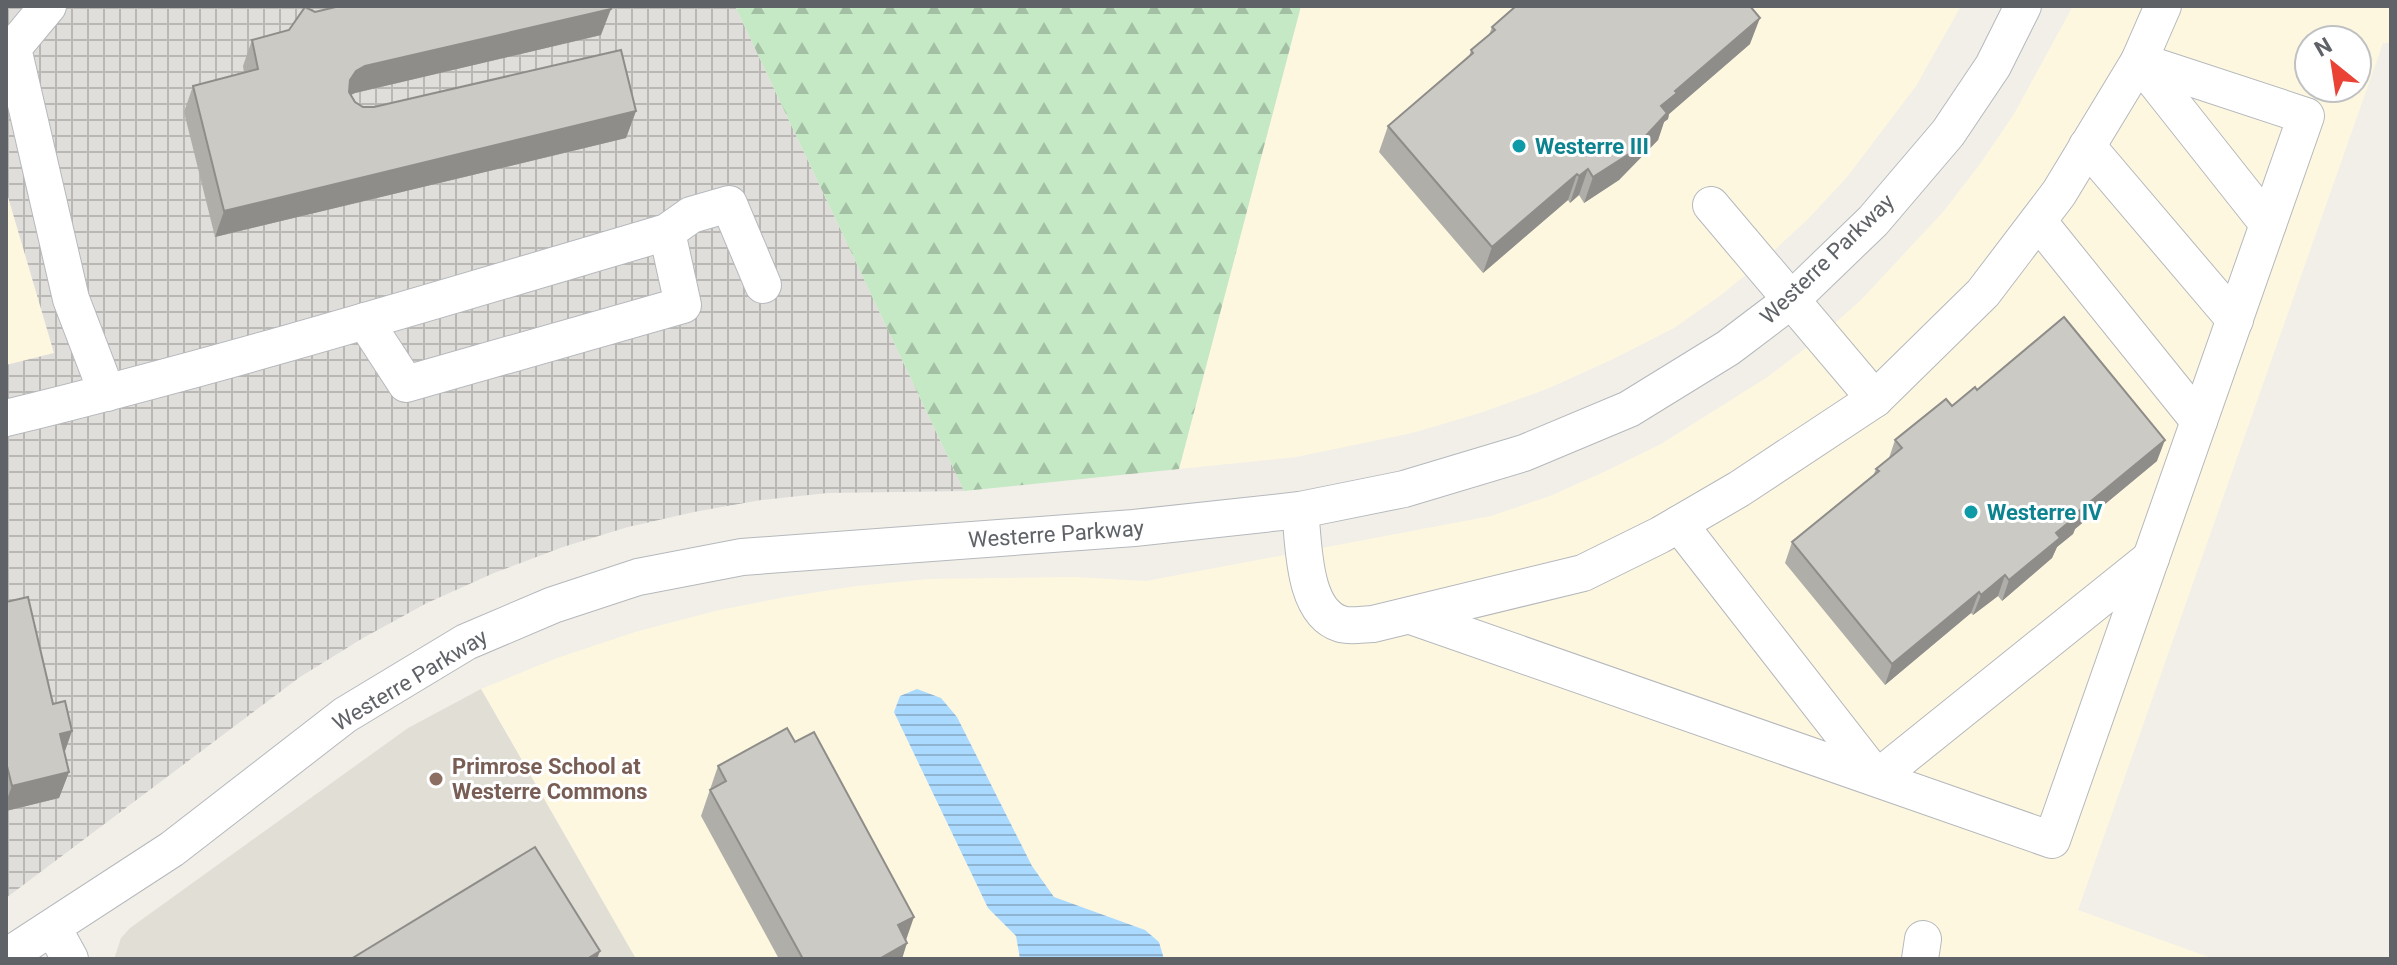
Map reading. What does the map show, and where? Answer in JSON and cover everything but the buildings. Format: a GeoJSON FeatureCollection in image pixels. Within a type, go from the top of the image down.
{"type":"FeatureCollection","features":[{"type":"Feature","properties":{"kind":"street"},"geometry":{"type":"LineString","coordinates":[[48,6],[13,48],[71,299],[107,393]]}},
{"type":"Feature","properties":{"kind":"street","name":"Westerre Parkway"},"geometry":{"type":"LineString","coordinates":[[6,957],[172,849],[345,715],[466,642],[553,605],[638,577],[742,557],[1134,528],[1300,510],[1404,489],[1524,453],[1629,409],[1728,348],[1790,301],[1873,221],[1948,133],[1993,66],[2023,6]]}},
{"type":"Feature","properties":{"kind":"street"},"geometry":{"type":"LineString","coordinates":[[1300,510],[1309,586],[1323,614],[1342,624],[1373,624],[1583,573],[1739,489],[1875,399],[1983,293],[2059,193],[2139,61],[2163,6]]}},
{"type":"Feature","properties":{"kind":"street"},"geometry":{"type":"LineString","coordinates":[[1411,616],[2052,840],[2306,116],[2139,61]]}},
{"type":"Feature","properties":{"kind":"street"},"geometry":{"type":"LineString","coordinates":[[2139,61],[2268,224]]}},
{"type":"Feature","properties":{"kind":"street"},"geometry":{"type":"LineString","coordinates":[[2087,146],[2235,320]]}},
{"type":"Feature","properties":{"kind":"street"},"geometry":{"type":"LineString","coordinates":[[6,418],[365,321],[667,232],[691,215],[729,204],[763,285]]}},
{"type":"Feature","properties":{"kind":"street"},"geometry":{"type":"LineString","coordinates":[[1711,205],[1875,399]]}},
{"type":"Feature","properties":{"kind":"street"},"geometry":{"type":"LineString","coordinates":[[2038,221],[2199,421]]}},
{"type":"Feature","properties":{"kind":"street"},"geometry":{"type":"LineString","coordinates":[[365,321],[406,384],[683,305],[667,232]]}},
{"type":"Feature","properties":{"kind":"street"},"geometry":{"type":"LineString","coordinates":[[1679,524],[1877,778]]}},
{"type":"Feature","properties":{"kind":"street"},"geometry":{"type":"LineString","coordinates":[[1877,778],[2151,558]]}},
{"type":"Feature","properties":{"kind":"street"},"geometry":{"type":"LineString","coordinates":[[53,928],[70,959]]}},
{"type":"Feature","properties":{"kind":"shaded area"},"geometry":{"type":"Polygon","coordinates":[[[6,6],[735,6],[964,491],[828,493],[761,500],[628,527],[494,573],[427,603],[300,677],[6,898],[6,365],[54,353],[6,190],[6,6]]]}},
{"type":"Feature","properties":{"kind":"shaded area"},"geometry":{"type":"Polygon","coordinates":[[[1301,6],[1961,6],[1916,86],[1847,177],[1766,258],[1674,328],[1547,389],[1412,433],[1296,457],[1179,469],[1301,6]]]}},
{"type":"Feature","properties":{"kind":"shaded area"},"geometry":{"type":"Polygon","coordinates":[[[2073,6],[2391,6],[2391,43],[2383,43],[2373,71],[2373,24],[2293,24],[2293,104],[2362,104],[2078,910],[2214,959],[636,959],[481,689],[557,658],[635,632],[786,597],[929,579],[1074,577],[1146,581],[1491,516],[1550,496],[1661,444],[1766,378],[1815,341],[1861,300],[1943,212],[2014,114],[2073,6]]]}},
{"type":"Feature","properties":{"kind":"shaded area"},"geometry":{"type":"Polygon","coordinates":[[[6,190],[54,353],[6,365],[6,190]]]}},
{"type":"Feature","properties":{"kind":"shaded area","name":"Primrose School at Westerre Commons"},"geometry":{"type":"Polygon","coordinates":[[[481,689],[636,959],[114,959],[121,938],[130,928],[408,728],[481,689]]]}},
{"type":"Feature","properties":{"kind":"green space"},"geometry":{"type":"Polygon","coordinates":[[[735,6],[1301,6],[1179,469],[964,491],[735,6]]]}},
{"type":"Feature","properties":{"kind":"water"},"geometry":{"type":"Polygon","coordinates":[[[917,689],[941,698],[957,717],[1032,866],[1054,897],[1145,930],[1159,942],[1164,959],[1020,959],[1016,936],[988,908],[894,712],[900,696],[917,689]]]}},
{"type":"Feature","properties":{"kind":"place","name":"Westerre III"},"geometry":{"type":"Point","coordinates":[1519,146]}},
{"type":"Feature","properties":{"kind":"place","name":"Westerre IV"},"geometry":{"type":"Point","coordinates":[1971,512]}},
{"type":"Feature","properties":{"kind":"place","name":"Primrose School at Westerre Commons"},"geometry":{"type":"Point","coordinates":[436,779]}}]}
